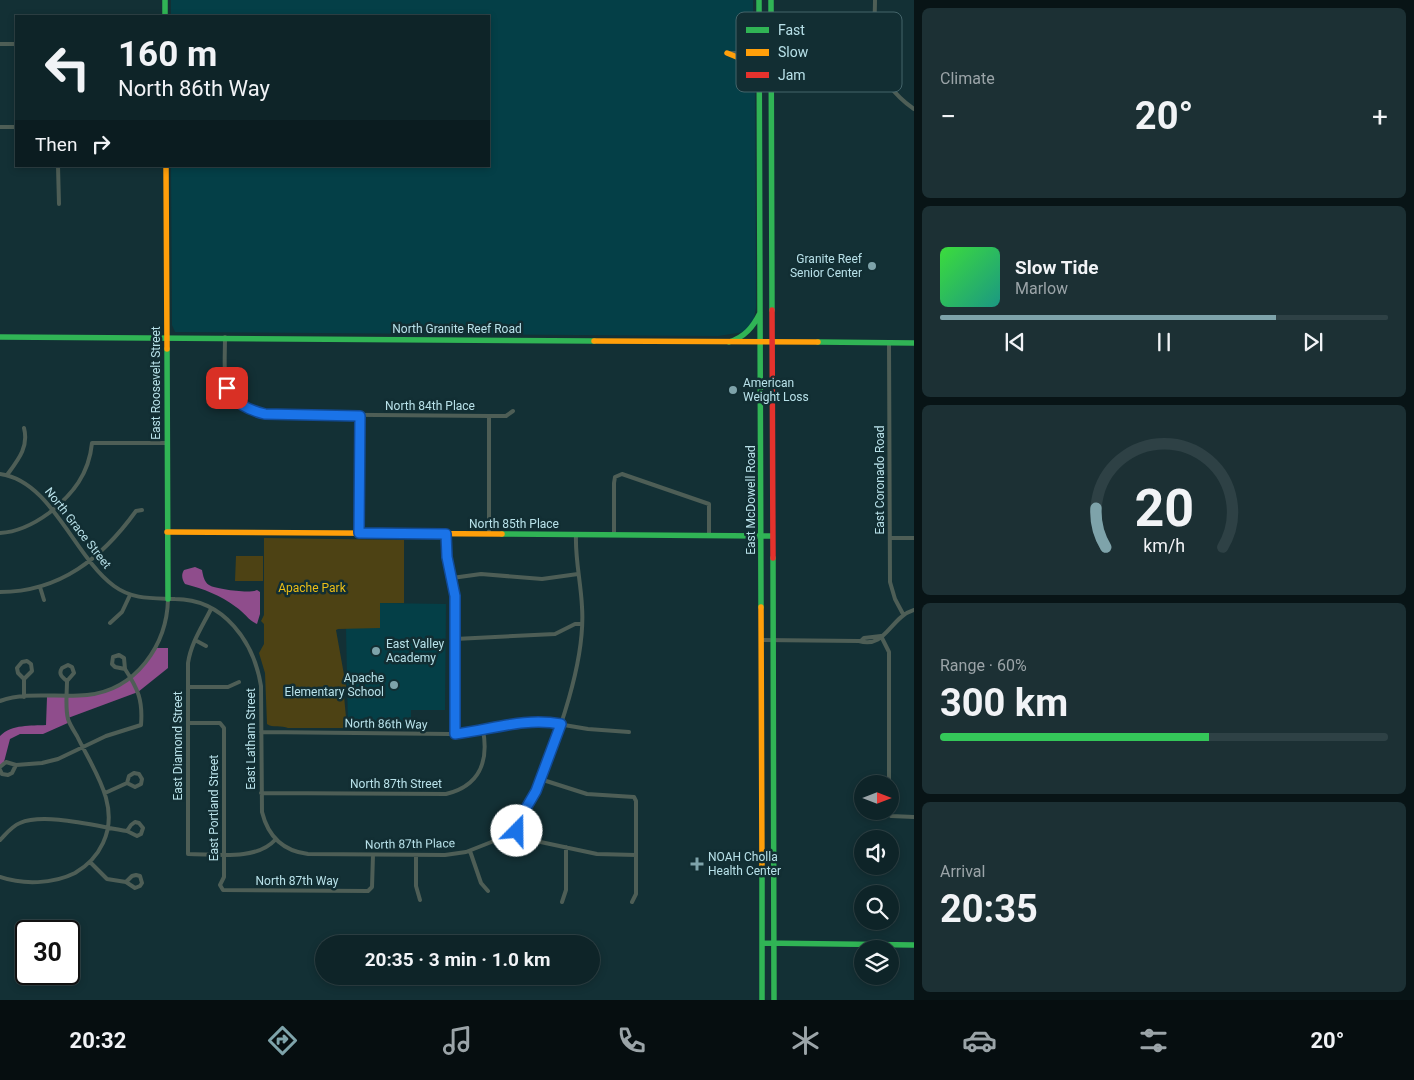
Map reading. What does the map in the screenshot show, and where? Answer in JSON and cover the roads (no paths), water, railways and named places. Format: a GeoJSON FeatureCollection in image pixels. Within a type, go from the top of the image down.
{"type":"FeatureCollection","features":[{"type":"Feature","properties":{"kind":"main road"},"geometry":{"type":"LineString","coordinates":[[165,0],[165,15]]}},
{"type":"Feature","properties":{"kind":"main road"},"geometry":{"type":"LineString","coordinates":[[728,53],[736,56]]}},
{"type":"Feature","properties":{"kind":"main road","name":"East McDowell Road"},"geometry":{"type":"LineString","coordinates":[[760,92],[762,1000]]}},
{"type":"Feature","properties":{"kind":"main road","name":"East McDowell Road"},"geometry":{"type":"LineString","coordinates":[[771,92],[774,1000]]}},
{"type":"Feature","properties":{"kind":"main road","name":"East Roosevelt Street"},"geometry":{"type":"LineString","coordinates":[[166,167],[168,599]]}},
{"type":"Feature","properties":{"kind":"main road"},"geometry":{"type":"LineString","coordinates":[[760,204],[772,204]]}},
{"type":"Feature","properties":{"kind":"main road"},"geometry":{"type":"LineString","coordinates":[[729,342],[738,340],[748,333],[761,312]]}},
{"type":"Feature","properties":{"kind":"main road","name":"North Granite Reef Road"},"geometry":{"type":"LineString","coordinates":[[0,337],[914,343]]}},
{"type":"Feature","properties":{"kind":"main road"},"geometry":{"type":"LineString","coordinates":[[761,468],[772,468]]}},
{"type":"Feature","properties":{"kind":"main road","name":"North 85th Place"},"geometry":{"type":"LineString","coordinates":[[167,532],[772,536]]}},
{"type":"Feature","properties":{"kind":"main road"},"geometry":{"type":"LineString","coordinates":[[762,706],[772,705]]}},
{"type":"Feature","properties":{"kind":"main road"},"geometry":{"type":"LineString","coordinates":[[762,811],[773,811]]}},
{"type":"Feature","properties":{"kind":"main road"},"geometry":{"type":"LineString","coordinates":[[762,943],[914,945]]}},
{"type":"Feature","properties":{"kind":"street"},"geometry":{"type":"LineString","coordinates":[[0,44],[15,44]]}},
{"type":"Feature","properties":{"kind":"street"},"geometry":{"type":"LineString","coordinates":[[728,53],[736,53]]}},
{"type":"Feature","properties":{"kind":"street"},"geometry":{"type":"LineString","coordinates":[[894,92],[914,109]]}},
{"type":"Feature","properties":{"kind":"street"},"geometry":{"type":"LineString","coordinates":[[0,128],[15,128]]}},
{"type":"Feature","properties":{"kind":"street"},"geometry":{"type":"LineString","coordinates":[[58,167],[59,204]]}},
{"type":"Feature","properties":{"kind":"street","name":"North 84th Place"},"geometry":{"type":"LineString","coordinates":[[225,338],[225,376],[227,388],[240,404],[250,410],[265,414],[506,416],[513,412]]}},
{"type":"Feature","properties":{"kind":"street","name":"East Coronado Road"},"geometry":{"type":"LineString","coordinates":[[889,343],[890,582],[895,599],[903,614]]}},
{"type":"Feature","properties":{"kind":"street"},"geometry":{"type":"LineString","coordinates":[[359,533],[360,416]]}},
{"type":"Feature","properties":{"kind":"street"},"geometry":{"type":"LineString","coordinates":[[488,534],[489,416]]}},
{"type":"Feature","properties":{"kind":"street"},"geometry":{"type":"LineString","coordinates":[[7,475],[24,450],[26,436],[24,428]]}},
{"type":"Feature","properties":{"kind":"street"},"geometry":{"type":"LineString","coordinates":[[0,533],[16,531],[27,527],[65,500],[79,483],[88,464],[92,443],[166,442]]}},
{"type":"Feature","properties":{"kind":"street","name":"North Grace Street"},"geometry":{"type":"LineString","coordinates":[[0,474],[21,480],[29,485],[108,582],[130,595],[149,599],[168,599]]}},
{"type":"Feature","properties":{"kind":"street"},"geometry":{"type":"LineString","coordinates":[[614,535],[615,476],[622,474],[709,504],[709,535]]}},
{"type":"Feature","properties":{"kind":"street"},"geometry":{"type":"LineString","coordinates":[[0,592],[40,588],[68,576],[113,540],[136,511],[142,510]]}},
{"type":"Feature","properties":{"kind":"street"},"geometry":{"type":"LineString","coordinates":[[446,534],[447,557],[455,596],[455,734]]}},
{"type":"Feature","properties":{"kind":"street"},"geometry":{"type":"LineString","coordinates":[[516,837],[519,822],[532,799],[540,779],[572,689],[582,624],[576,535]]}},
{"type":"Feature","properties":{"kind":"street"},"geometry":{"type":"LineString","coordinates":[[890,538],[914,538]]}},
{"type":"Feature","properties":{"kind":"street"},"geometry":{"type":"LineString","coordinates":[[452,578],[481,574],[542,579],[578,574]]}},
{"type":"Feature","properties":{"kind":"street"},"geometry":{"type":"LineString","coordinates":[[40,588],[44,600]]}},
{"type":"Feature","properties":{"kind":"street"},"geometry":{"type":"LineString","coordinates":[[110,623],[122,612],[130,595]]}},
{"type":"Feature","properties":{"kind":"street","name":"East Latham Street"},"geometry":{"type":"LineString","coordinates":[[168,599],[176,598],[190,601],[211,609],[235,626],[253,654],[261,686],[261,793],[264,821],[275,840]]}},
{"type":"Feature","properties":{"kind":"street"},"geometry":{"type":"LineString","coordinates":[[0,701],[9,698],[89,695],[104,692],[131,678],[152,655],[160,639],[166,620],[168,599]]}},
{"type":"Feature","properties":{"kind":"street","name":"East Diamond Street"},"geometry":{"type":"LineString","coordinates":[[211,609],[195,640],[188,664],[188,854],[225,854]]}},
{"type":"Feature","properties":{"kind":"street"},"geometry":{"type":"LineString","coordinates":[[761,640],[861,641],[865,644],[871,643],[878,640],[903,614],[914,610]]}},
{"type":"Feature","properties":{"kind":"street"},"geometry":{"type":"LineString","coordinates":[[455,638],[555,634],[575,624],[582,624]]}},
{"type":"Feature","properties":{"kind":"street"},"geometry":{"type":"LineString","coordinates":[[881,636],[889,652],[889,775]]}},
{"type":"Feature","properties":{"kind":"street"},"geometry":{"type":"LineString","coordinates":[[195,640],[206,646]]}},
{"type":"Feature","properties":{"kind":"street"},"geometry":{"type":"LineString","coordinates":[[24,679],[31,673],[32,669],[29,662],[24,661],[17,668],[18,673],[24,679],[24,697]]}},
{"type":"Feature","properties":{"kind":"street"},"geometry":{"type":"LineString","coordinates":[[16,765],[12,773],[8,775],[2,774],[0,769],[6,762],[16,765],[50,762],[106,736],[141,724],[142,703],[138,691],[124,669]]}},
{"type":"Feature","properties":{"kind":"street"},"geometry":{"type":"LineString","coordinates":[[0,877],[18,881],[55,880],[66,877],[81,870],[90,862],[100,849],[108,829],[109,809],[105,793],[68,719],[67,681]]}},
{"type":"Feature","properties":{"kind":"street"},"geometry":{"type":"LineString","coordinates":[[188,687],[228,687],[239,682]]}},
{"type":"Feature","properties":{"kind":"street","name":"North 86th Way"},"geometry":{"type":"LineString","coordinates":[[261,732],[455,734],[533,721],[588,729],[629,732]]}},
{"type":"Feature","properties":{"kind":"street","name":"East Portland Street"},"geometry":{"type":"LineString","coordinates":[[188,723],[222,724],[224,728],[225,854],[224,877],[220,885],[223,890]]}},
{"type":"Feature","properties":{"kind":"street","name":"North 87th Street"},"geometry":{"type":"LineString","coordinates":[[261,793],[446,794],[466,786],[480,771],[485,754],[483,730]]}},
{"type":"Feature","properties":{"kind":"street"},"geometry":{"type":"LineString","coordinates":[[540,779],[587,794],[634,797],[636,801],[636,894],[632,902]]}},
{"type":"Feature","properties":{"kind":"street"},"geometry":{"type":"LineString","coordinates":[[105,793],[127,783]]}},
{"type":"Feature","properties":{"kind":"street"},"geometry":{"type":"LineString","coordinates":[[899,816],[914,817]]}},
{"type":"Feature","properties":{"kind":"street"},"geometry":{"type":"LineString","coordinates":[[0,840],[19,823],[29,820],[66,821],[127,831]]}},
{"type":"Feature","properties":{"kind":"street","name":"North 87th Place"},"geometry":{"type":"LineString","coordinates":[[275,840],[301,853],[450,855],[470,851],[499,839],[516,837],[605,855],[636,855]]}},
{"type":"Feature","properties":{"kind":"street"},"geometry":{"type":"LineString","coordinates":[[225,854],[259,851],[275,840]]}},
{"type":"Feature","properties":{"kind":"street"},"geometry":{"type":"LineString","coordinates":[[562,902],[566,890],[566,847]]}},
{"type":"Feature","properties":{"kind":"street"},"geometry":{"type":"LineString","coordinates":[[470,851],[481,883],[488,891]]}},
{"type":"Feature","properties":{"kind":"street","name":"North 87th Way"},"geometry":{"type":"LineString","coordinates":[[223,890],[370,890],[372,884],[372,855]]}},
{"type":"Feature","properties":{"kind":"street"},"geometry":{"type":"LineString","coordinates":[[416,855],[416,886],[420,900]]}},
{"type":"Feature","properties":{"kind":"street"},"geometry":{"type":"LineString","coordinates":[[90,862],[107,879],[126,882]]}},
{"type":"Feature","properties":{"kind":"place","name":"Granite Reef Senior Center"},"geometry":{"type":"Point","coordinates":[872,266]}},
{"type":"Feature","properties":{"kind":"place","name":"American Weight Loss"},"geometry":{"type":"Point","coordinates":[733,390]}},
{"type":"Feature","properties":{"kind":"place","name":"East Valley Academy"},"geometry":{"type":"Point","coordinates":[376,651]}},
{"type":"Feature","properties":{"kind":"place","name":"Apache Elementary School"},"geometry":{"type":"Point","coordinates":[394,685]}},
{"type":"Feature","properties":{"kind":"place","name":"NOAH Cholla Health Center"},"geometry":{"type":"Point","coordinates":[697,864]}},
{"type":"Feature","properties":{"kind":"park label","name":"Apache Park"},"geometry":{"type":"Point","coordinates":[312,588]}}]}
